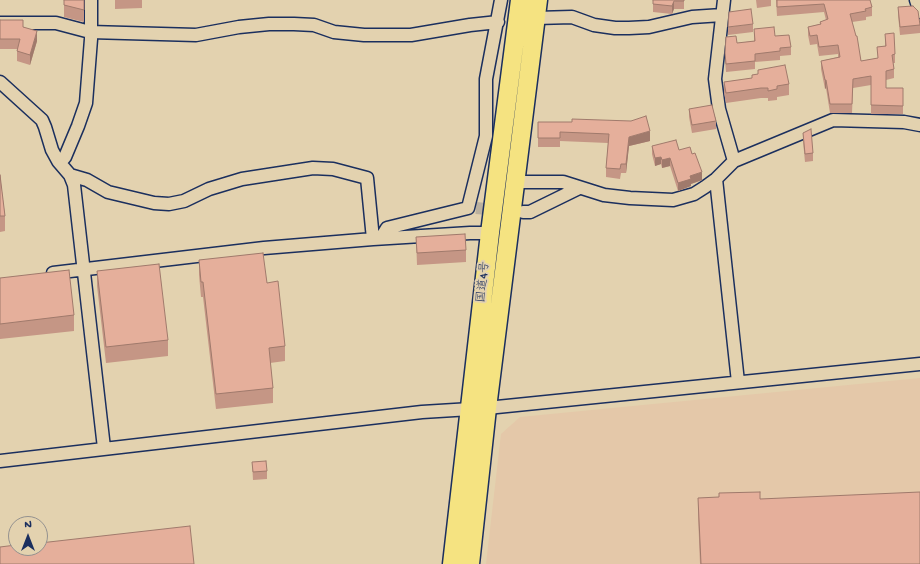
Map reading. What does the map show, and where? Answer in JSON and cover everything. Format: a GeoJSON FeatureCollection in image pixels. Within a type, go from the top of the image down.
{"type":"FeatureCollection","features":[{"type":"Feature","properties":{"kind":"highway","name":"国道4号"},"geometry":{"type":"LineString","coordinates":[[470,564],[478,408],[490,233],[520,0]]}},
{"type":"Feature","properties":{"kind":"highway","name":"国道4号"},"geometry":{"type":"LineString","coordinates":[[452,564],[514,182],[538,0]]}},
{"type":"Feature","properties":{"kind":"street"},"geometry":{"type":"LineString","coordinates":[[60,163],[65,157],[86,103],[91,39],[91,0]]}},
{"type":"Feature","properties":{"kind":"street"},"geometry":{"type":"LineString","coordinates":[[377,239],[387,228],[472,208],[486,136],[486,79],[501,0]]}},
{"type":"Feature","properties":{"kind":"street"},"geometry":{"type":"LineString","coordinates":[[724,0],[715,79],[719,109],[734,161]]}},
{"type":"Feature","properties":{"kind":"street"},"geometry":{"type":"LineString","coordinates":[[916,0],[920,12]]}},
{"type":"Feature","properties":{"kind":"street"},"geometry":{"type":"LineString","coordinates":[[536,18],[572,17],[594,25],[629,28],[649,27],[692,17],[722,15]]}},
{"type":"Feature","properties":{"kind":"street"},"geometry":{"type":"LineString","coordinates":[[0,23],[56,23],[90,32],[196,35],[239,27],[269,24],[294,24],[314,26],[350,35],[411,35],[498,22]]}},
{"type":"Feature","properties":{"kind":"street"},"geometry":{"type":"LineString","coordinates":[[0,82],[42,120],[52,150],[70,175],[75,193],[104,448]]}},
{"type":"Feature","properties":{"kind":"street"},"geometry":{"type":"LineString","coordinates":[[514,182],[563,182],[604,195],[673,200],[694,194],[716,179],[734,161],[833,120],[904,122],[920,125]]}},
{"type":"Feature","properties":{"kind":"street"},"geometry":{"type":"LineString","coordinates":[[70,175],[87,180],[108,192],[154,203],[169,204],[184,201],[209,189],[242,179],[313,168],[323,168],[368,178],[377,239]]}},
{"type":"Feature","properties":{"kind":"street"},"geometry":{"type":"LineString","coordinates":[[716,179],[738,382]]}},
{"type":"Feature","properties":{"kind":"street"},"geometry":{"type":"LineString","coordinates":[[523,212],[530,212],[579,188]]}},
{"type":"Feature","properties":{"kind":"street"},"geometry":{"type":"LineString","coordinates":[[38,274],[264,248],[377,239],[490,233]]}},
{"type":"Feature","properties":{"kind":"street"},"geometry":{"type":"LineString","coordinates":[[0,461],[407,414],[920,364]]}},
{"type":"Feature","properties":{"kind":"shaded area"},"geometry":{"type":"Polygon","coordinates":[[[920,378],[920,564],[486,564],[501,434],[520,417],[920,378]]]}},
{"type":"Feature","properties":{"kind":"building"},"geometry":{"type":"Polygon","coordinates":[[[64,0],[84,0],[84,10],[64,5],[64,0]]]}},
{"type":"Feature","properties":{"kind":"building"},"geometry":{"type":"Polygon","coordinates":[[[653,0],[684,1],[674,1],[672,6],[653,4],[653,0]]]}},
{"type":"Feature","properties":{"kind":"building"},"geometry":{"type":"Polygon","coordinates":[[[777,0],[870,0],[872,7],[865,9],[866,11],[850,14],[857,36],[861,61],[878,58],[877,47],[886,46],[885,34],[894,33],[895,54],[892,55],[894,69],[886,71],[886,88],[903,88],[903,106],[871,105],[871,76],[853,79],[852,104],[830,104],[821,61],[840,57],[838,45],[819,47],[817,35],[810,36],[808,27],[821,24],[820,22],[828,19],[824,4],[777,7],[777,0]]]}},
{"type":"Feature","properties":{"kind":"building"},"geometry":{"type":"Polygon","coordinates":[[[913,6],[918,11],[920,25],[900,27],[898,7],[913,6]]]}},
{"type":"Feature","properties":{"kind":"building"},"geometry":{"type":"Polygon","coordinates":[[[751,9],[753,24],[728,27],[729,12],[751,9]]]}},
{"type":"Feature","properties":{"kind":"building"},"geometry":{"type":"Polygon","coordinates":[[[0,20],[23,20],[23,27],[37,31],[30,55],[17,51],[20,39],[0,39],[0,20]]]}},
{"type":"Feature","properties":{"kind":"building"},"geometry":{"type":"Polygon","coordinates":[[[774,27],[775,36],[789,35],[791,47],[780,48],[780,51],[755,54],[755,61],[726,64],[726,37],[736,36],[737,43],[755,41],[754,29],[774,27]]]}},
{"type":"Feature","properties":{"kind":"building"},"geometry":{"type":"Polygon","coordinates":[[[785,65],[789,84],[777,86],[777,89],[768,91],[768,88],[761,88],[726,93],[724,82],[752,78],[752,75],[758,74],[758,70],[785,65]]]}},
{"type":"Feature","properties":{"kind":"building"},"geometry":{"type":"Polygon","coordinates":[[[712,105],[716,121],[692,125],[689,109],[712,105]]]}},
{"type":"Feature","properties":{"kind":"building"},"geometry":{"type":"Polygon","coordinates":[[[646,116],[650,131],[629,137],[626,164],[621,164],[620,169],[606,168],[609,134],[560,132],[560,138],[538,138],[538,122],[572,122],[572,119],[631,121],[646,116]]]}},
{"type":"Feature","properties":{"kind":"building"},"geometry":{"type":"Polygon","coordinates":[[[811,129],[813,153],[805,154],[803,133],[811,129]]]}},
{"type":"Feature","properties":{"kind":"building"},"geometry":{"type":"Polygon","coordinates":[[[676,140],[679,150],[690,147],[692,154],[695,153],[702,172],[690,176],[691,179],[678,183],[670,158],[662,160],[661,157],[655,158],[652,146],[676,140]]]}},
{"type":"Feature","properties":{"kind":"building"},"geometry":{"type":"Polygon","coordinates":[[[0,175],[5,216],[0,216],[0,175]]]}},
{"type":"Feature","properties":{"kind":"building"},"geometry":{"type":"Polygon","coordinates":[[[465,234],[466,250],[417,253],[416,237],[465,234]]]}},
{"type":"Feature","properties":{"kind":"building"},"geometry":{"type":"Polygon","coordinates":[[[263,253],[267,283],[278,281],[285,346],[269,348],[273,388],[216,394],[199,260],[263,253]]]}},
{"type":"Feature","properties":{"kind":"building"},"geometry":{"type":"Polygon","coordinates":[[[159,264],[168,340],[106,347],[97,271],[159,264]]]}},
{"type":"Feature","properties":{"kind":"building"},"geometry":{"type":"Polygon","coordinates":[[[69,270],[74,315],[0,324],[0,278],[69,270]]]}},
{"type":"Feature","properties":{"kind":"building"},"geometry":{"type":"Polygon","coordinates":[[[266,461],[267,471],[253,472],[252,462],[266,461]]]}},
{"type":"Feature","properties":{"kind":"building"},"geometry":{"type":"Polygon","coordinates":[[[760,492],[760,499],[920,492],[920,564],[701,564],[698,498],[719,497],[719,493],[760,492]]]}},
{"type":"Feature","properties":{"kind":"building"},"geometry":{"type":"Polygon","coordinates":[[[190,526],[194,564],[0,564],[0,547],[8,546],[8,556],[48,556],[48,542],[190,526]]]}},
{"type":"Feature","properties":{"kind":"tunnel"},"geometry":{"type":"LineString","coordinates":[[476,208],[519,212]]}}]}
